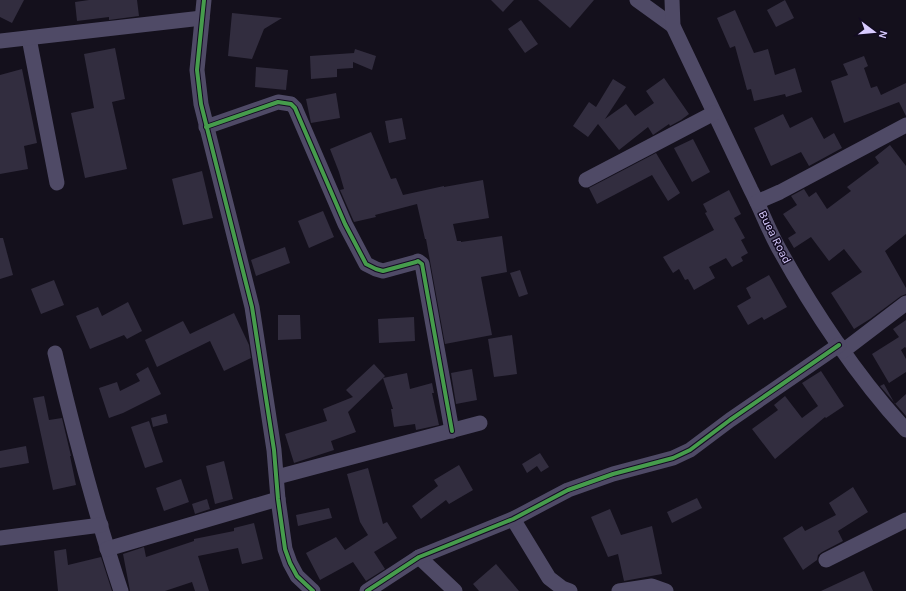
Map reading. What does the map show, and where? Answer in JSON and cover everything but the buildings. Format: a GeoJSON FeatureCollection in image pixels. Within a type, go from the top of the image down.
{"type":"FeatureCollection","features":[{"type":"Feature","properties":{"kind":"street"},"geometry":{"type":"LineString","coordinates":[[204,0],[197,70],[201,104],[252,307],[274,450],[278,499],[285,549],[297,576],[313,591]]}},
{"type":"Feature","properties":{"kind":"street"},"geometry":{"type":"LineString","coordinates":[[638,0],[673,26]]}},
{"type":"Feature","properties":{"kind":"street"},"geometry":{"type":"LineString","coordinates":[[672,0],[673,26]]}},
{"type":"Feature","properties":{"kind":"street"},"geometry":{"type":"LineString","coordinates":[[0,41],[202,18]]}},
{"type":"Feature","properties":{"kind":"street","name":"Buea Road"},"geometry":{"type":"LineString","coordinates":[[673,26],[758,202],[777,246],[841,348],[890,413],[906,430]]}},
{"type":"Feature","properties":{"kind":"street"},"geometry":{"type":"LineString","coordinates":[[29,38],[57,183]]}},
{"type":"Feature","properties":{"kind":"street"},"geometry":{"type":"LineString","coordinates":[[206,127],[278,102],[291,104],[295,108],[345,224],[366,264],[376,270],[383,271],[418,261],[422,264],[452,431]]}},
{"type":"Feature","properties":{"kind":"street"},"geometry":{"type":"LineString","coordinates":[[586,180],[714,113]]}},
{"type":"Feature","properties":{"kind":"street"},"geometry":{"type":"LineString","coordinates":[[758,202],[780,192],[906,125]]}},
{"type":"Feature","properties":{"kind":"street"},"geometry":{"type":"LineString","coordinates":[[366,591],[419,557],[513,519],[568,490],[613,474],[673,458],[690,450],[730,420],[841,348],[906,303]]}},
{"type":"Feature","properties":{"kind":"street"},"geometry":{"type":"LineString","coordinates":[[55,353],[100,525],[121,591]]}},
{"type":"Feature","properties":{"kind":"street"},"geometry":{"type":"LineString","coordinates":[[277,477],[480,423]]}},
{"type":"Feature","properties":{"kind":"street"},"geometry":{"type":"LineString","coordinates":[[107,549],[278,499]]}},
{"type":"Feature","properties":{"kind":"street"},"geometry":{"type":"LineString","coordinates":[[513,519],[549,578],[562,588],[570,591]]}},
{"type":"Feature","properties":{"kind":"street"},"geometry":{"type":"LineString","coordinates":[[826,560],[906,520]]}},
{"type":"Feature","properties":{"kind":"street"},"geometry":{"type":"LineString","coordinates":[[0,538],[100,525]]}},
{"type":"Feature","properties":{"kind":"street"},"geometry":{"type":"LineString","coordinates":[[419,557],[455,591]]}},
{"type":"Feature","properties":{"kind":"street"},"geometry":{"type":"LineString","coordinates":[[619,591],[652,586],[666,591]]}},
{"type":"Feature","properties":{"kind":"cycle path"},"geometry":{"type":"LineString","coordinates":[[204,0],[197,70],[201,104],[252,307],[274,450],[278,499],[285,549],[297,576],[313,591]]}},
{"type":"Feature","properties":{"kind":"cycle path"},"geometry":{"type":"LineString","coordinates":[[206,127],[278,102],[291,104],[295,108],[345,224],[366,264],[383,271],[418,261],[422,264],[452,431]]}},
{"type":"Feature","properties":{"kind":"cycle path"},"geometry":{"type":"LineString","coordinates":[[367,591],[419,557],[513,519],[568,490],[613,474],[673,458],[690,450],[730,420],[839,345]]}}]}
